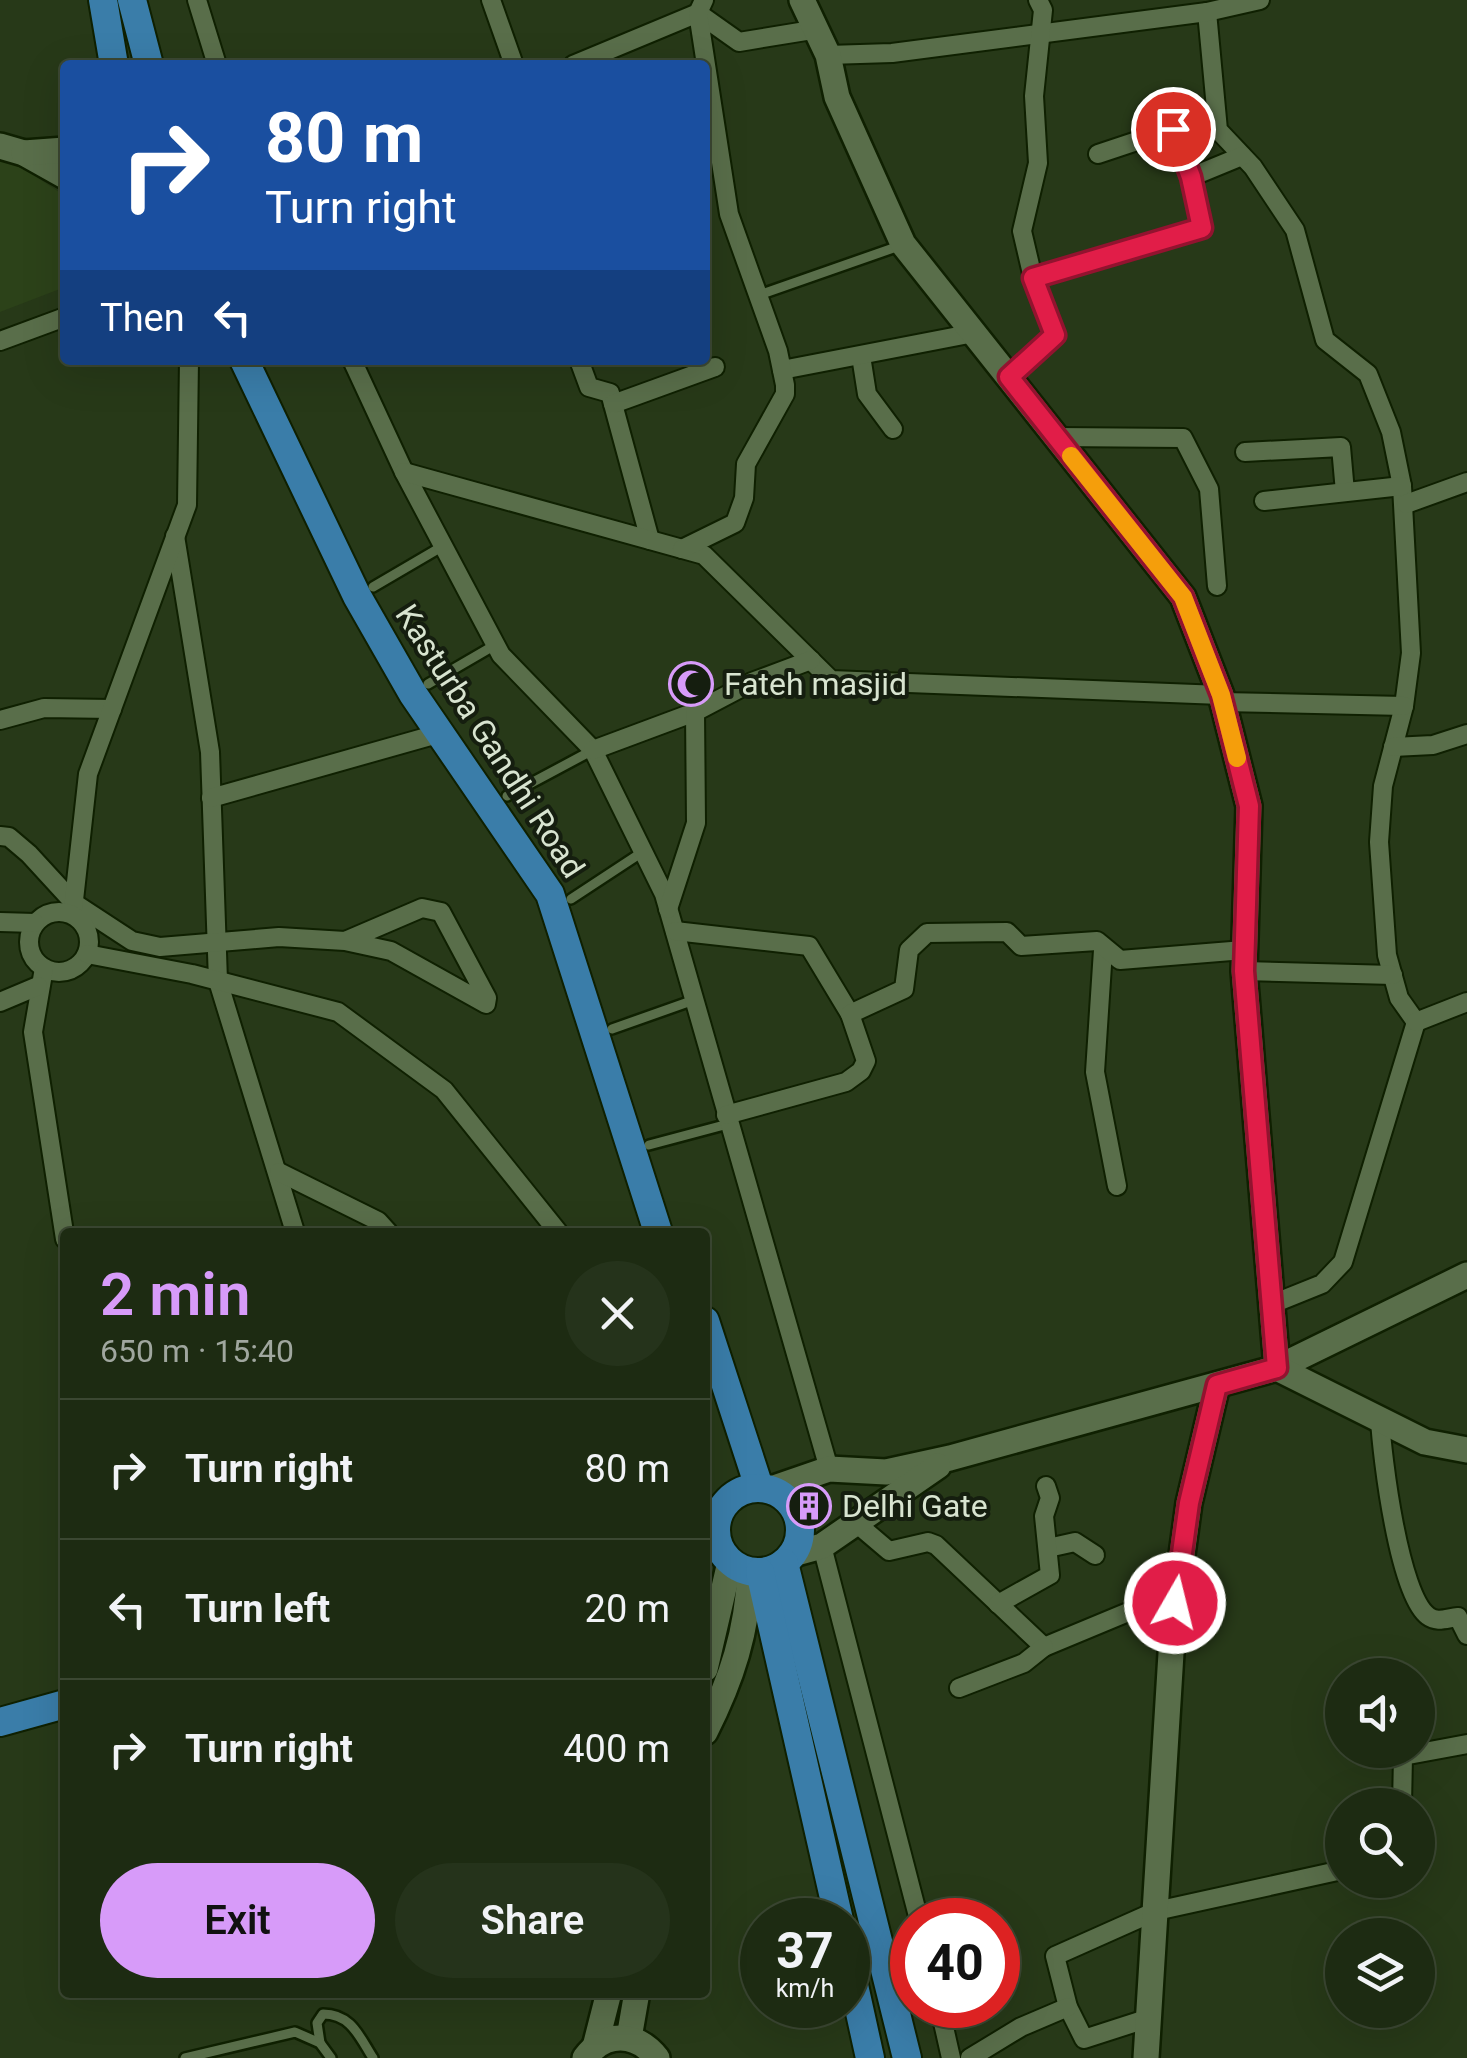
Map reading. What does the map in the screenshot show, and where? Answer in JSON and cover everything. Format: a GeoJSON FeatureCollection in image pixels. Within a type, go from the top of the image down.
{"type":"FeatureCollection","features":[{"type":"Feature","properties":{"kind":"main road"},"geometry":{"type":"LineString","coordinates":[[103,0],[113,60]]}},
{"type":"Feature","properties":{"kind":"main road"},"geometry":{"type":"LineString","coordinates":[[132,0],[149,60]]}},
{"type":"Feature","properties":{"kind":"main road","name":"Kasturba Gandhi Road"},"geometry":{"type":"LineString","coordinates":[[246,365],[357,596],[441,733],[550,894],[657,1228]]}},
{"type":"Feature","properties":{"kind":"main road","name":"Kasturba Gandhi Road"},"geometry":{"type":"LineString","coordinates":[[265,365],[372,587],[428,684],[507,796],[571,899],[676,1228]]}},
{"type":"Feature","properties":{"kind":"main road"},"geometry":{"type":"LineString","coordinates":[[710,1349],[738,1500],[716,1538],[749,1561],[907,2058]]}},
{"type":"Feature","properties":{"kind":"main road"},"geometry":{"type":"LineString","coordinates":[[710,1398],[738,1500]]}},
{"type":"Feature","properties":{"kind":"main road"},"geometry":{"type":"LineString","coordinates":[[738,1500],[792,1504],[798,1516],[799,1542],[749,1561]]}},
{"type":"Feature","properties":{"kind":"main road"},"geometry":{"type":"LineString","coordinates":[[749,1561],[833,1898]]}},
{"type":"Feature","properties":{"kind":"main road"},"geometry":{"type":"LineString","coordinates":[[0,1706],[60,1689]]}},
{"type":"Feature","properties":{"kind":"main road"},"geometry":{"type":"LineString","coordinates":[[0,1722],[60,1705]]}},
{"type":"Feature","properties":{"kind":"main road"},"geometry":{"type":"LineString","coordinates":[[863,2028],[870,2058]]}},
{"type":"Feature","properties":{"kind":"street"},"geometry":{"type":"LineString","coordinates":[[197,0],[215,60]]}},
{"type":"Feature","properties":{"kind":"street"},"geometry":{"type":"LineString","coordinates":[[490,0],[512,60]]}},
{"type":"Feature","properties":{"kind":"street"},"geometry":{"type":"LineString","coordinates":[[802,0],[812,30],[828,55],[837,96],[903,244],[1183,597],[1222,699],[1249,806],[1244,960],[1277,1368]]}},
{"type":"Feature","properties":{"kind":"street"},"geometry":{"type":"LineString","coordinates":[[1009,377],[1055,335],[1033,278],[1022,231],[1038,164],[1034,96],[1043,10],[1038,0]]}},
{"type":"Feature","properties":{"kind":"street"},"geometry":{"type":"LineString","coordinates":[[828,55],[892,53],[1206,12],[1260,0]]}},
{"type":"Feature","properties":{"kind":"street"},"geometry":{"type":"LineString","coordinates":[[701,6],[739,42],[812,30]]}},
{"type":"Feature","properties":{"kind":"street"},"geometry":{"type":"LineString","coordinates":[[584,60],[701,6]]}},
{"type":"Feature","properties":{"kind":"street"},"geometry":{"type":"LineString","coordinates":[[701,6],[709,60]]}},
{"type":"Feature","properties":{"kind":"street"},"geometry":{"type":"LineString","coordinates":[[1206,12],[1218,130],[1242,156],[1295,230],[1325,340],[1368,374],[1391,432],[1404,495],[1411,653],[1404,706],[1383,786],[1379,842],[1387,955],[1400,998],[1416,1022]]}},
{"type":"Feature","properties":{"kind":"street"},"geometry":{"type":"LineString","coordinates":[[682,549],[735,523],[744,498],[746,464],[785,394],[782,370],[730,214],[710,71]]}},
{"type":"Feature","properties":{"kind":"street"},"geometry":{"type":"LineString","coordinates":[[1033,278],[1202,228],[1191,177],[1173,129],[1098,154]]}},
{"type":"Feature","properties":{"kind":"street"},"geometry":{"type":"LineString","coordinates":[[12,149],[60,150]]}},
{"type":"Feature","properties":{"kind":"street"},"geometry":{"type":"LineString","coordinates":[[12,149],[60,173]]}},
{"type":"Feature","properties":{"kind":"street"},"geometry":{"type":"LineString","coordinates":[[1191,177],[1242,156]]}},
{"type":"Feature","properties":{"kind":"street"},"geometry":{"type":"LineString","coordinates":[[0,341],[60,319]]}},
{"type":"Feature","properties":{"kind":"street"},"geometry":{"type":"LineString","coordinates":[[782,370],[974,333]]}},
{"type":"Feature","properties":{"kind":"street"},"geometry":{"type":"LineString","coordinates":[[861,356],[868,394],[893,429]]}},
{"type":"Feature","properties":{"kind":"street"},"geometry":{"type":"LineString","coordinates":[[73,909],[88,774],[187,505],[189,365]]}},
{"type":"Feature","properties":{"kind":"street"},"geometry":{"type":"LineString","coordinates":[[354,365],[404,472],[495,645],[594,750],[644,852],[675,932],[829,1469]]}},
{"type":"Feature","properties":{"kind":"street"},"geometry":{"type":"LineString","coordinates":[[582,365],[589,387],[610,393],[650,540]]}},
{"type":"Feature","properties":{"kind":"street"},"geometry":{"type":"LineString","coordinates":[[613,404],[715,367]]}},
{"type":"Feature","properties":{"kind":"street"},"geometry":{"type":"LineString","coordinates":[[1056,437],[1183,438],[1209,489],[1217,586]]}},
{"type":"Feature","properties":{"kind":"street"},"geometry":{"type":"LineString","coordinates":[[1246,452],[1341,447],[1346,492]]}},
{"type":"Feature","properties":{"kind":"street"},"geometry":{"type":"LineString","coordinates":[[404,472],[704,555],[831,680],[1404,706]]}},
{"type":"Feature","properties":{"kind":"street"},"geometry":{"type":"LineString","coordinates":[[1264,501],[1346,492],[1404,495],[1467,482]]}},
{"type":"Feature","properties":{"kind":"street"},"geometry":{"type":"LineString","coordinates":[[175,536],[210,752],[218,981],[293,1228]]}},
{"type":"Feature","properties":{"kind":"street"},"geometry":{"type":"LineString","coordinates":[[594,750],[695,712],[752,682],[811,660]]}},
{"type":"Feature","properties":{"kind":"street"},"geometry":{"type":"LineString","coordinates":[[0,720],[44,708],[112,709]]}},
{"type":"Feature","properties":{"kind":"street"},"geometry":{"type":"LineString","coordinates":[[668,909],[696,823],[695,712]]}},
{"type":"Feature","properties":{"kind":"street"},"geometry":{"type":"LineString","coordinates":[[212,798],[441,733]]}},
{"type":"Feature","properties":{"kind":"street"},"geometry":{"type":"LineString","coordinates":[[1393,747],[1432,745],[1467,734]]}},
{"type":"Feature","properties":{"kind":"street"},"geometry":{"type":"LineString","coordinates":[[0,836],[8,837],[29,854],[73,909],[89,936],[87,954],[74,969],[41,977],[0,1002]]}},
{"type":"Feature","properties":{"kind":"street"},"geometry":{"type":"LineString","coordinates":[[63,1228],[33,1032],[41,977],[29,942],[35,924],[52,912],[73,909],[132,941],[160,947],[216,940],[346,940],[391,950],[486,1004],[488,998],[441,912],[422,908],[346,940]]}},
{"type":"Feature","properties":{"kind":"street"},"geometry":{"type":"LineString","coordinates":[[0,922],[35,924]]}},
{"type":"Feature","properties":{"kind":"street"},"geometry":{"type":"LineString","coordinates":[[675,932],[809,946],[850,1014],[866,1061],[861,1071],[846,1082],[727,1119]]}},
{"type":"Feature","properties":{"kind":"street"},"geometry":{"type":"LineString","coordinates":[[850,1014],[904,989],[910,950],[928,932],[1007,932],[1021,946],[1096,941],[1120,960],[1244,960],[1393,975]]}},
{"type":"Feature","properties":{"kind":"street"},"geometry":{"type":"LineString","coordinates":[[1103,950],[1094,1072],[1118,1186]]}},
{"type":"Feature","properties":{"kind":"street"},"geometry":{"type":"LineString","coordinates":[[87,954],[218,981],[338,1012],[444,1090],[555,1228]]}},
{"type":"Feature","properties":{"kind":"street"},"geometry":{"type":"LineString","coordinates":[[1416,1022],[1467,1002]]}},
{"type":"Feature","properties":{"kind":"street"},"geometry":{"type":"LineString","coordinates":[[1270,1305],[1322,1284],[1343,1262],[1416,1022]]}},
{"type":"Feature","properties":{"kind":"street"},"geometry":{"type":"LineString","coordinates":[[279,1172],[378,1221],[384,1228]]}},
{"type":"Feature","properties":{"kind":"street"},"geometry":{"type":"LineString","coordinates":[[738,1500],[829,1469],[886,1472],[950,1458],[1277,1368],[1467,1275]]}},
{"type":"Feature","properties":{"kind":"street"},"geometry":{"type":"LineString","coordinates":[[1277,1368],[1425,1442],[1467,1450]]}},
{"type":"Feature","properties":{"kind":"street"},"geometry":{"type":"LineString","coordinates":[[1146,2058],[1175,1603],[1189,1503],[1217,1385]]}},
{"type":"Feature","properties":{"kind":"street"},"geometry":{"type":"LineString","coordinates":[[1380,1420],[1383,1470],[1409,1583],[1424,1613],[1435,1620],[1458,1617],[1467,1635]]}},
{"type":"Feature","properties":{"kind":"street"},"geometry":{"type":"LineString","coordinates":[[749,1561],[822,1546],[950,1458]]}},
{"type":"Feature","properties":{"kind":"street"},"geometry":{"type":"LineString","coordinates":[[998,1604],[1048,1578],[1044,1516],[1050,1498],[1046,1486]]}},
{"type":"Feature","properties":{"kind":"street"},"geometry":{"type":"LineString","coordinates":[[856,1522],[888,1551],[928,1542],[936,1545],[1044,1647]]}},
{"type":"Feature","properties":{"kind":"street"},"geometry":{"type":"LineString","coordinates":[[1048,1548],[1075,1542],[1095,1555]]}},
{"type":"Feature","properties":{"kind":"street"},"geometry":{"type":"LineString","coordinates":[[822,1546],[913,1898]]}},
{"type":"Feature","properties":{"kind":"street"},"geometry":{"type":"LineString","coordinates":[[710,1657],[749,1561]]}},
{"type":"Feature","properties":{"kind":"street"},"geometry":{"type":"LineString","coordinates":[[710,1721],[738,1660],[748,1618],[749,1561]]}},
{"type":"Feature","properties":{"kind":"street"},"geometry":{"type":"LineString","coordinates":[[959,1688],[1024,1663],[1044,1647],[1133,1610],[1175,1603]]}},
{"type":"Feature","properties":{"kind":"street"},"geometry":{"type":"LineString","coordinates":[[1402,1788],[1402,1756],[1467,1744]]}},
{"type":"Feature","properties":{"kind":"street"},"geometry":{"type":"LineString","coordinates":[[1149,2018],[1088,2041],[1080,2036],[1055,1956],[1156,1911],[1325,1874]]}},
{"type":"Feature","properties":{"kind":"street"},"geometry":{"type":"LineString","coordinates":[[590,2052],[607,1998]]}},
{"type":"Feature","properties":{"kind":"street"},"geometry":{"type":"LineString","coordinates":[[629,2038],[636,1998]]}},
{"type":"Feature","properties":{"kind":"street"},"geometry":{"type":"LineString","coordinates":[[970,2058],[1022,2027],[1068,2006]]}},
{"type":"Feature","properties":{"kind":"street"},"geometry":{"type":"LineString","coordinates":[[944,2028],[951,2058]]}},
{"type":"Feature","properties":{"kind":"street"},"geometry":{"type":"LineString","coordinates":[[590,2052],[612,2038],[629,2038],[657,2058]]}},
{"type":"Feature","properties":{"kind":"lane"},"geometry":{"type":"LineString","coordinates":[[758,294],[903,244]]}},
{"type":"Feature","properties":{"kind":"lane"},"geometry":{"type":"LineString","coordinates":[[372,587],[443,546]]}},
{"type":"Feature","properties":{"kind":"lane"},"geometry":{"type":"LineString","coordinates":[[428,684],[495,645]]}},
{"type":"Feature","properties":{"kind":"lane"},"geometry":{"type":"LineString","coordinates":[[507,796],[594,750]]}},
{"type":"Feature","properties":{"kind":"lane"},"geometry":{"type":"LineString","coordinates":[[571,899],[644,852]]}},
{"type":"Feature","properties":{"kind":"lane"},"geometry":{"type":"LineString","coordinates":[[612,1030],[694,1000]]}},
{"type":"Feature","properties":{"kind":"lane"},"geometry":{"type":"LineString","coordinates":[[649,1146],[727,1119]]}},
{"type":"Feature","properties":{"kind":"lane"},"geometry":{"type":"LineString","coordinates":[[331,2058],[320,2042],[317,2023],[323,2014],[347,2018],[373,2058]]}},
{"type":"Feature","properties":{"kind":"lane"},"geometry":{"type":"LineString","coordinates":[[185,2058],[295,2032],[320,2042]]}},
{"type":"Feature","properties":{"kind":"shaded area"},"geometry":{"type":"Polygon","coordinates":[[[0,153],[60,193],[60,289],[0,312],[0,153]]]}},
{"type":"Feature","properties":{"kind":"slow traffic"},"geometry":{"type":"LineString","coordinates":[[1071,456],[1183,597],[1221,695],[1237,758]]}},
{"type":"Feature","properties":{"kind":"place","name":"Fateh masjid"},"geometry":{"type":"Point","coordinates":[691,684]}},
{"type":"Feature","properties":{"kind":"place","name":"Delhi Gate"},"geometry":{"type":"Point","coordinates":[809,1506]}},
{"type":"Feature","properties":{"kind":"route"},"geometry":{"type":"LineString","coordinates":[[1173,129],[1191,177],[1202,228],[1033,278],[1055,335],[1009,377],[1183,597],[1221,695],[1249,806],[1244,971],[1265,1260],[1277,1368],[1217,1385],[1189,1503],[1175,1603]]}}]}
